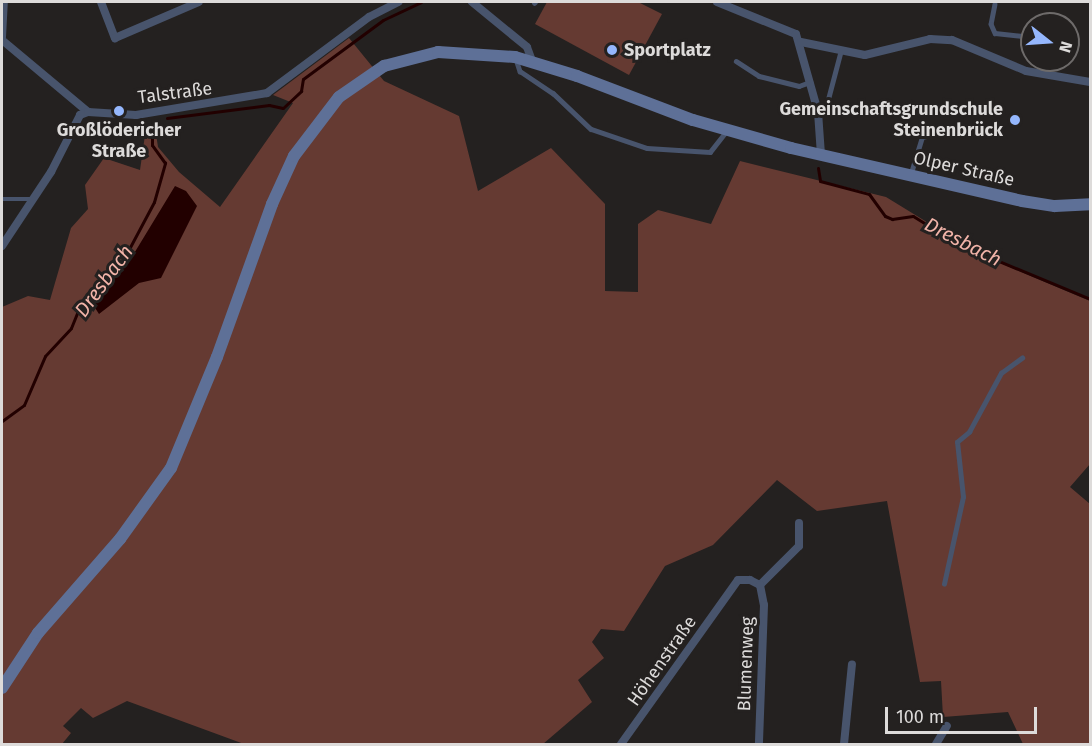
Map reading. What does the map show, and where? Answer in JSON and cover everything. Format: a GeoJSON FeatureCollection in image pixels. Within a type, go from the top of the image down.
{"type":"FeatureCollection","features":[{"type":"Feature","properties":{"kind":"main road","name":"Olper Straße"},"geometry":{"type":"LineString","coordinates":[[2,688],[38,633],[120,539],[171,468],[190,428],[284,176],[309,132],[339,97],[358,81],[410,57],[466,51],[515,57],[727,130],[820,155],[1055,206],[1090,204]]}},
{"type":"Feature","properties":{"kind":"street"},"geometry":{"type":"LineString","coordinates":[[2,246],[34,199],[77,119],[88,112],[2,39],[4,2]]}},
{"type":"Feature","properties":{"kind":"street"},"geometry":{"type":"LineString","coordinates":[[100,2],[115,38],[199,2]]}},
{"type":"Feature","properties":{"kind":"street","name":"Talstraße"},"geometry":{"type":"LineString","coordinates":[[88,112],[136,115],[224,103],[267,93],[369,17],[398,2]]}},
{"type":"Feature","properties":{"kind":"street"},"geometry":{"type":"LineString","coordinates":[[472,2],[527,47],[532,61]]}},
{"type":"Feature","properties":{"kind":"street"},"geometry":{"type":"LineString","coordinates":[[717,2],[788,29],[801,42],[818,112],[820,155]]}},
{"type":"Feature","properties":{"kind":"street"},"geometry":{"type":"LineString","coordinates":[[801,42],[878,54],[930,39],[952,40],[1026,71],[1090,82]]}},
{"type":"Feature","properties":{"kind":"street"},"geometry":{"type":"LineString","coordinates":[[760,585],[799,546],[799,523]]}},
{"type":"Feature","properties":{"kind":"street","name":"Blumenweg"},"geometry":{"type":"LineString","coordinates":[[728,594],[738,580],[760,585],[764,605],[759,744]]}},
{"type":"Feature","properties":{"kind":"street","name":"Höhenstraße"},"geometry":{"type":"LineString","coordinates":[[621,744],[728,594]]}},
{"type":"Feature","properties":{"kind":"street"},"geometry":{"type":"LineString","coordinates":[[844,744],[852,664]]}},
{"type":"Feature","properties":{"kind":"street"},"geometry":{"type":"LineString","coordinates":[[936,744],[947,726]]}},
{"type":"Feature","properties":{"kind":"lane"},"geometry":{"type":"LineString","coordinates":[[995,4],[991,24],[995,33],[1020,36]]}},
{"type":"Feature","properties":{"kind":"lane"},"geometry":{"type":"LineString","coordinates":[[818,112],[827,103],[841,50]]}},
{"type":"Feature","properties":{"kind":"lane"},"geometry":{"type":"LineString","coordinates":[[515,57],[520,71],[553,93],[591,129],[647,148],[672,147],[697,154],[710,152],[727,130]]}},
{"type":"Feature","properties":{"kind":"lane"},"geometry":{"type":"LineString","coordinates":[[736,61],[759,76],[799,86],[810,82]]}},
{"type":"Feature","properties":{"kind":"lane"},"geometry":{"type":"LineString","coordinates":[[910,176],[922,136],[939,134]]}},
{"type":"Feature","properties":{"kind":"lane"},"geometry":{"type":"LineString","coordinates":[[2,199],[34,199]]}},
{"type":"Feature","properties":{"kind":"lane"},"geometry":{"type":"LineString","coordinates":[[944,584],[963,497],[957,442],[969,432],[1001,373],[1022,358]]}},
{"type":"Feature","properties":{"kind":"shaded area","name":"Sportplatz"},"geometry":{"type":"Polygon","coordinates":[[[547,2],[638,2],[662,14],[629,75],[535,24],[547,2]]]}},
{"type":"Feature","properties":{"kind":"shaded area"},"geometry":{"type":"Polygon","coordinates":[[[349,38],[384,81],[459,116],[478,191],[551,148],[605,204],[605,291],[638,292],[638,224],[658,210],[711,224],[740,161],[886,197],[979,254],[1090,301],[1090,464],[1070,487],[1090,504],[1090,744],[1023,744],[1008,712],[943,717],[941,681],[920,682],[887,501],[817,511],[777,480],[713,545],[665,566],[624,631],[601,629],[592,642],[604,658],[578,680],[592,702],[543,744],[244,744],[127,701],[93,718],[81,708],[63,726],[71,733],[62,744],[2,744],[2,307],[28,296],[50,300],[71,228],[88,209],[85,185],[104,158],[140,170],[146,128],[155,127],[158,147],[179,172],[220,207],[293,103],[273,95],[349,38]]]}},
{"type":"Feature","properties":{"kind":"shaded area"},"geometry":{"type":"Polygon","coordinates":[[[175,186],[186,191],[197,206],[161,278],[139,283],[99,314],[88,297],[127,265],[175,186]]]}},
{"type":"Feature","properties":{"kind":"waterway","name":"Dresbach"},"geometry":{"type":"LineString","coordinates":[[167,118],[269,105],[283,108],[301,91],[303,79],[383,20],[421,2]]}},
{"type":"Feature","properties":{"kind":"waterway","name":"Dresbach"},"geometry":{"type":"LineString","coordinates":[[2,421],[24,405],[45,356],[71,328],[80,306],[121,264],[154,202],[165,163],[152,145],[152,124]]}},
{"type":"Feature","properties":{"kind":"waterway","name":"Dresbach"},"geometry":{"type":"LineString","coordinates":[[818,168],[820,181],[869,194],[885,216],[892,219],[913,216],[958,244],[1090,299]]}},
{"type":"Feature","properties":{"kind":"place","name":"Sportplatz"},"geometry":{"type":"Point","coordinates":[612,50]}},
{"type":"Feature","properties":{"kind":"place","name":"Großlödericher Straße"},"geometry":{"type":"Point","coordinates":[119,111]}},
{"type":"Feature","properties":{"kind":"place","name":"Gemeinschaftsgrundschule Steinenbrück"},"geometry":{"type":"Point","coordinates":[1015,120]}}]}
